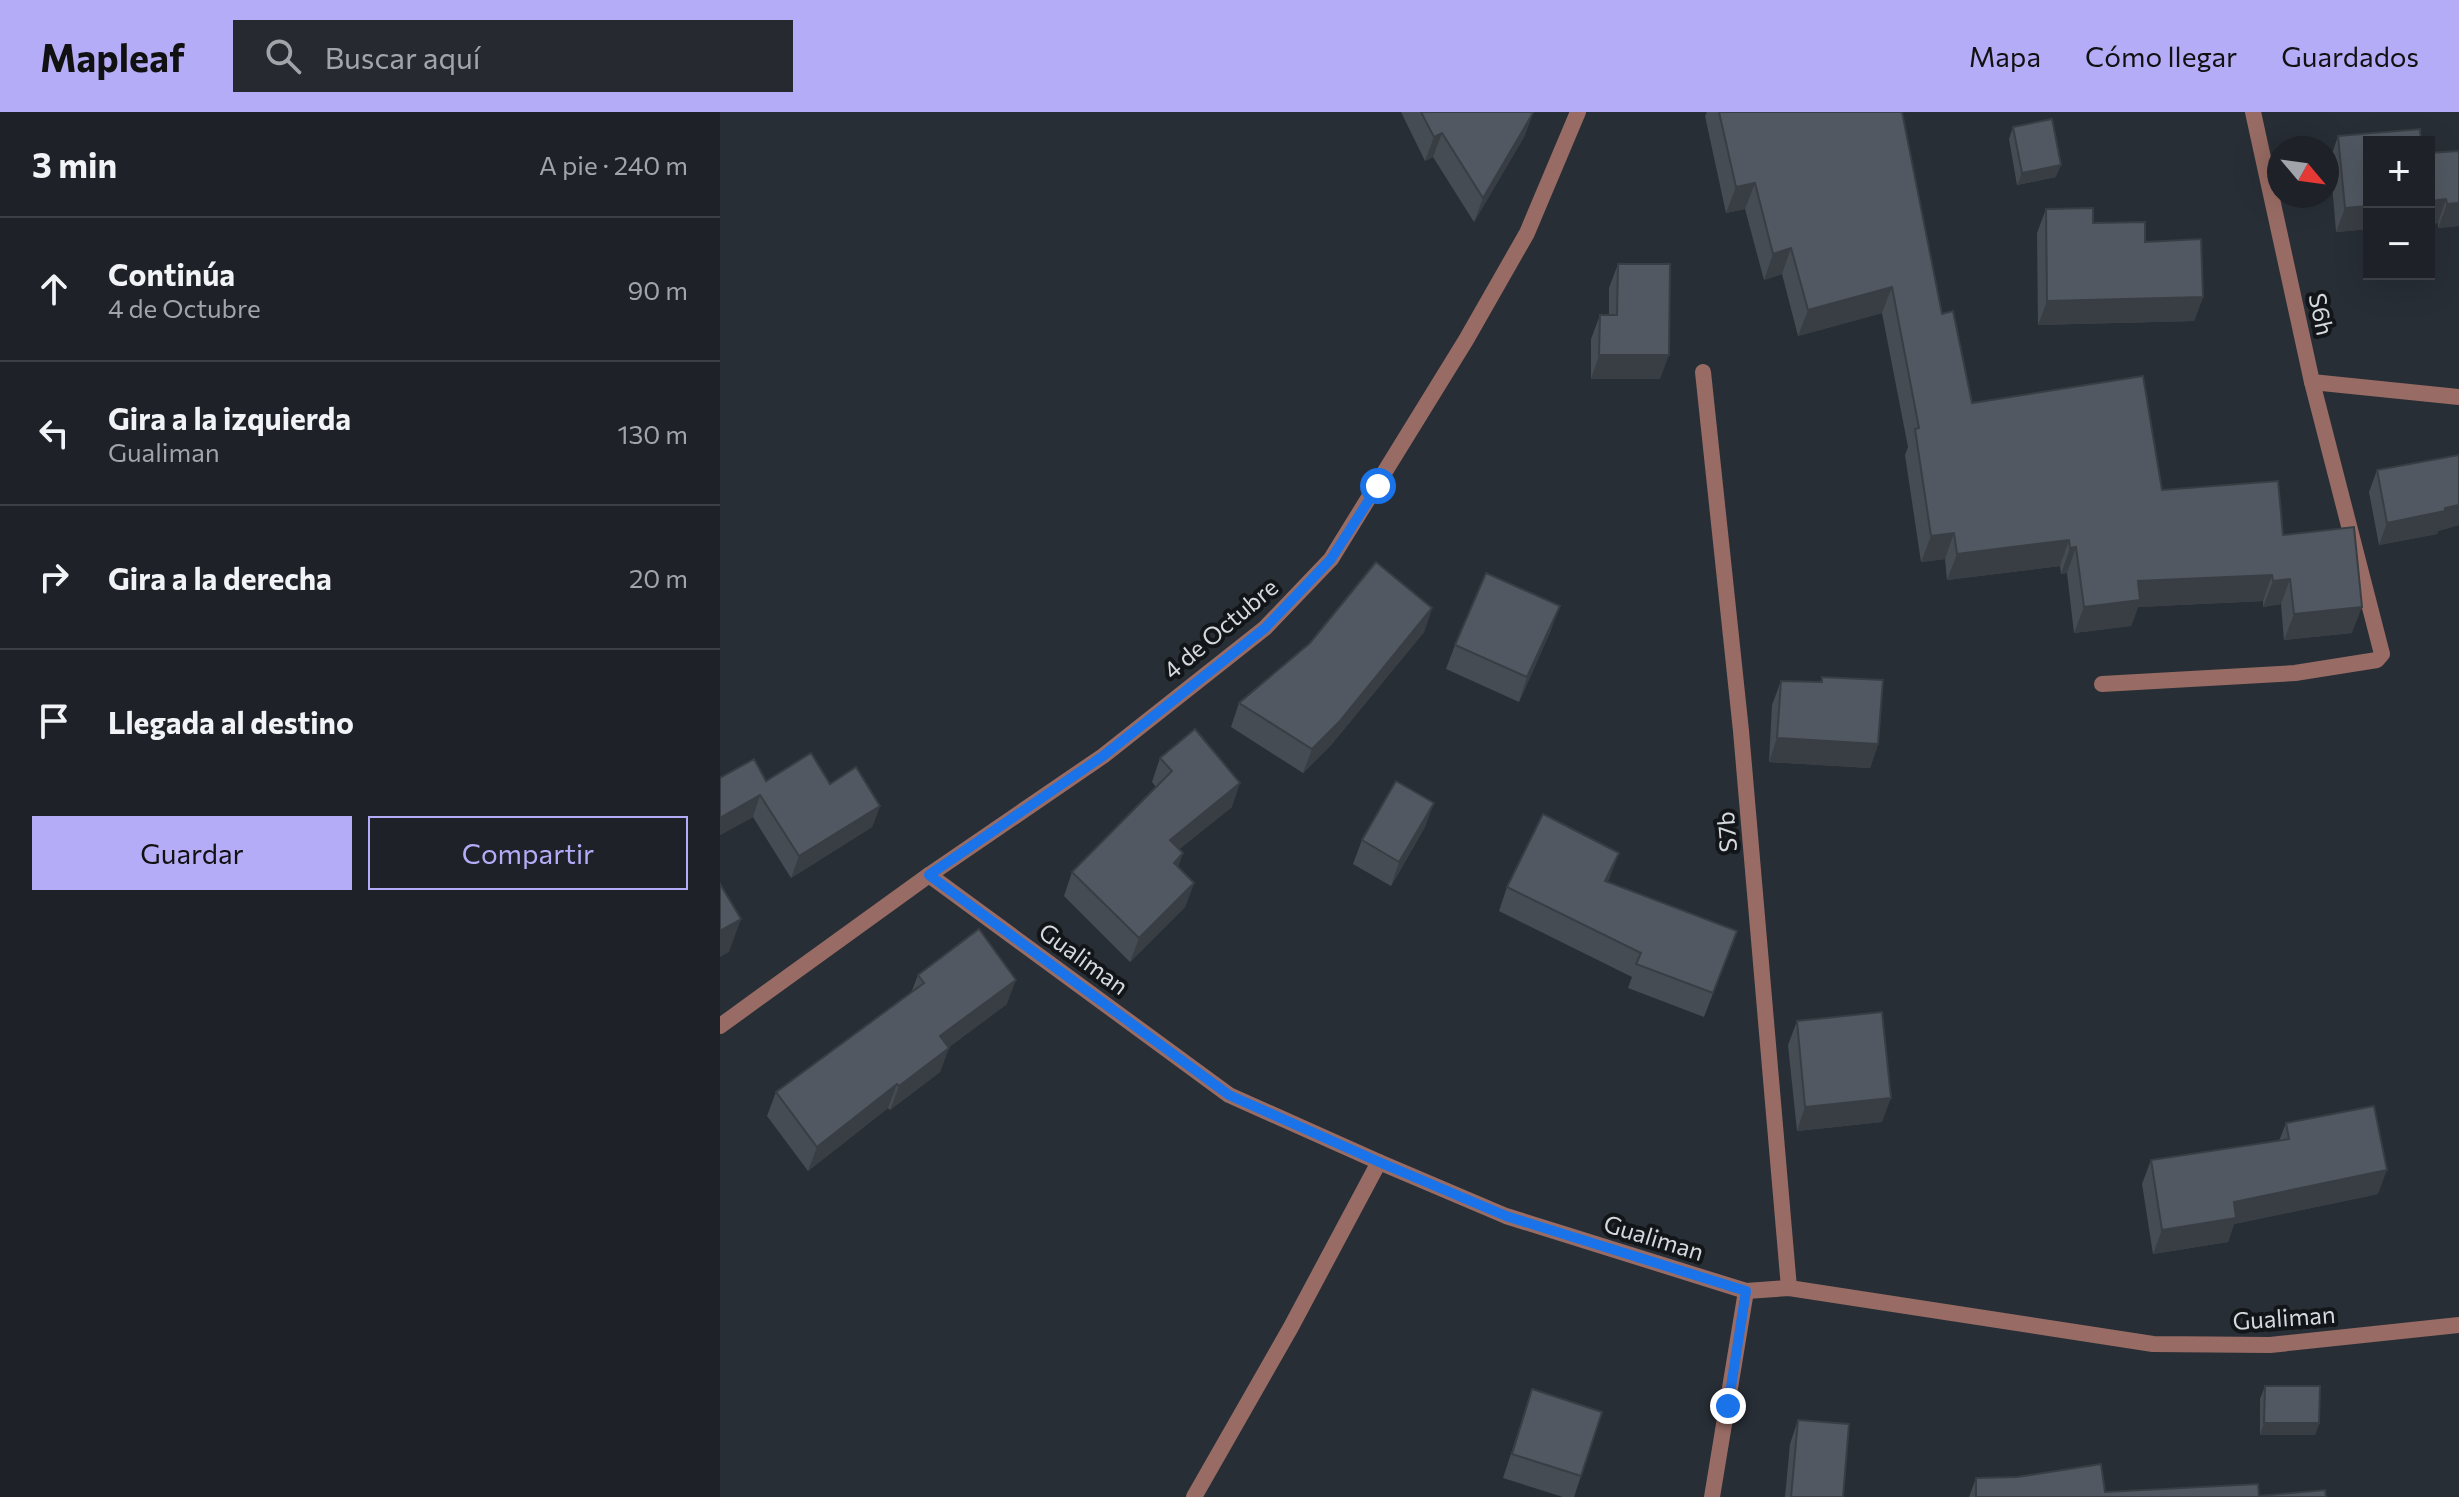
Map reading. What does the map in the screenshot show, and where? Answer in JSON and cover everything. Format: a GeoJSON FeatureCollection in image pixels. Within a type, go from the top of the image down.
{"type":"FeatureCollection","features":[{"type":"Feature","properties":{"kind":"street","name":"4 de Octubre"},"geometry":{"type":"LineString","coordinates":[[720,1026],[929,875],[1103,756],[1265,628],[1331,559],[1466,340],[1527,233],[1578,112]]}},
{"type":"Feature","properties":{"kind":"street","name":"S6h"},"geometry":{"type":"LineString","coordinates":[[2102,684],[2295,673],[2377,660],[2382,654],[2312,382],[2253,112]]}},
{"type":"Feature","properties":{"kind":"street","name":"S7b"},"geometry":{"type":"LineString","coordinates":[[1703,372],[1741,731],[1789,1288]]}},
{"type":"Feature","properties":{"kind":"street"},"geometry":{"type":"LineString","coordinates":[[2312,382],[2459,397]]}},
{"type":"Feature","properties":{"kind":"street","name":"Gualiman"},"geometry":{"type":"LineString","coordinates":[[929,875],[1229,1095],[1506,1216],[1746,1291],[1789,1288],[2153,1344],[2270,1345],[2459,1325]]}},
{"type":"Feature","properties":{"kind":"street"},"geometry":{"type":"LineString","coordinates":[[1194,1497],[1291,1327],[1379,1162]]}},
{"type":"Feature","properties":{"kind":"street"},"geometry":{"type":"LineString","coordinates":[[1712,1497],[1746,1291]]}},
{"type":"Feature","properties":{"kind":"building"},"geometry":{"type":"Polygon","coordinates":[[[1421,112],[1533,113],[1483,198],[1442,133],[1434,137],[1421,112]]]}},
{"type":"Feature","properties":{"kind":"building"},"geometry":{"type":"Polygon","coordinates":[[[1719,112],[1902,112],[1942,314],[1953,311],[1972,403],[2143,376],[2162,490],[2278,481],[2283,535],[2354,527],[2362,607],[2294,614],[2290,579],[2273,581],[2272,575],[2138,581],[2140,600],[2084,607],[2076,547],[2070,548],[2069,540],[1957,554],[1954,533],[1931,536],[1915,429],[1919,428],[1892,287],[1808,310],[1791,248],[1773,254],[1755,183],[1736,187],[1719,112]]]}},
{"type":"Feature","properties":{"kind":"building"},"geometry":{"type":"Polygon","coordinates":[[[2052,119],[2061,165],[2022,173],[2013,127],[2052,119]]]}},
{"type":"Feature","properties":{"kind":"building"},"geometry":{"type":"Polygon","coordinates":[[[2420,129],[2421,136],[2363,136],[2363,206],[2345,208],[2338,136],[2420,129]]]}},
{"type":"Feature","properties":{"kind":"building"},"geometry":{"type":"Polygon","coordinates":[[[2459,151],[2459,203],[2447,204],[2446,199],[2435,200],[2435,153],[2459,151]]]}},
{"type":"Feature","properties":{"kind":"building"},"geometry":{"type":"Polygon","coordinates":[[[2093,208],[2093,223],[2145,222],[2145,242],[2201,239],[2203,297],[2047,301],[2046,209],[2093,208]]]}},
{"type":"Feature","properties":{"kind":"building"},"geometry":{"type":"Polygon","coordinates":[[[1618,264],[1670,264],[1669,355],[1599,355],[1600,315],[1617,315],[1618,264]]]}},
{"type":"Feature","properties":{"kind":"building"},"geometry":{"type":"Polygon","coordinates":[[[2459,455],[2459,505],[2445,508],[2445,511],[2387,523],[2377,470],[2459,455]]]}},
{"type":"Feature","properties":{"kind":"building"},"geometry":{"type":"Polygon","coordinates":[[[1376,562],[1432,608],[1340,721],[1312,749],[1239,703],[1310,643],[1376,562]]]}},
{"type":"Feature","properties":{"kind":"building"},"geometry":{"type":"Polygon","coordinates":[[[1486,573],[1560,606],[1527,677],[1455,645],[1486,573]]]}},
{"type":"Feature","properties":{"kind":"building"},"geometry":{"type":"Polygon","coordinates":[[[1822,677],[1883,680],[1878,744],[1777,738],[1781,681],[1822,682],[1822,677]]]}},
{"type":"Feature","properties":{"kind":"building"},"geometry":{"type":"Polygon","coordinates":[[[1195,729],[1240,783],[1170,840],[1183,853],[1174,863],[1194,883],[1139,938],[1072,872],[1172,771],[1160,758],[1195,729]]]}},
{"type":"Feature","properties":{"kind":"building"},"geometry":{"type":"Polygon","coordinates":[[[811,753],[830,784],[856,767],[880,806],[799,856],[760,795],[720,818],[720,778],[754,759],[766,781],[811,753]]]}},
{"type":"Feature","properties":{"kind":"building"},"geometry":{"type":"Polygon","coordinates":[[[1396,781],[1434,803],[1399,862],[1362,840],[1396,781]]]}},
{"type":"Feature","properties":{"kind":"building"},"geometry":{"type":"Polygon","coordinates":[[[1543,814],[1619,853],[1605,881],[1737,931],[1713,993],[1636,964],[1641,953],[1507,887],[1543,814]]]}},
{"type":"Feature","properties":{"kind":"building"},"geometry":{"type":"Polygon","coordinates":[[[720,884],[741,919],[720,931],[720,884]]]}},
{"type":"Feature","properties":{"kind":"building"},"geometry":{"type":"Polygon","coordinates":[[[979,929],[1016,980],[940,1036],[949,1048],[817,1147],[776,1092],[924,983],[918,975],[979,929]]]}},
{"type":"Feature","properties":{"kind":"building"},"geometry":{"type":"Polygon","coordinates":[[[1882,1012],[1891,1098],[1805,1107],[1797,1021],[1882,1012]]]}},
{"type":"Feature","properties":{"kind":"building"},"geometry":{"type":"Polygon","coordinates":[[[2374,1106],[2387,1170],[2234,1202],[2236,1218],[2162,1230],[2151,1160],[2289,1139],[2286,1123],[2374,1106]]]}},
{"type":"Feature","properties":{"kind":"building"},"geometry":{"type":"Polygon","coordinates":[[[2265,1386],[2320,1386],[2319,1423],[2264,1423],[2265,1386]]]}},
{"type":"Feature","properties":{"kind":"building"},"geometry":{"type":"Polygon","coordinates":[[[1532,1389],[1602,1412],[1581,1476],[1512,1454],[1532,1389]]]}},
{"type":"Feature","properties":{"kind":"building"},"geometry":{"type":"Polygon","coordinates":[[[1798,1420],[1849,1424],[1843,1497],[1791,1497],[1798,1420]]]}},
{"type":"Feature","properties":{"kind":"building"},"geometry":{"type":"Polygon","coordinates":[[[2101,1464],[2105,1492],[2258,1484],[2259,1496],[2325,1490],[2326,1497],[1976,1497],[1976,1478],[2017,1477],[2101,1464]]]}},
{"type":"Feature","properties":{"kind":"route"},"geometry":{"type":"LineString","coordinates":[[1378,486],[1331,559],[1265,628],[1103,756],[929,875],[1229,1095],[1506,1216],[1746,1291],[1728,1406]]}}]}
